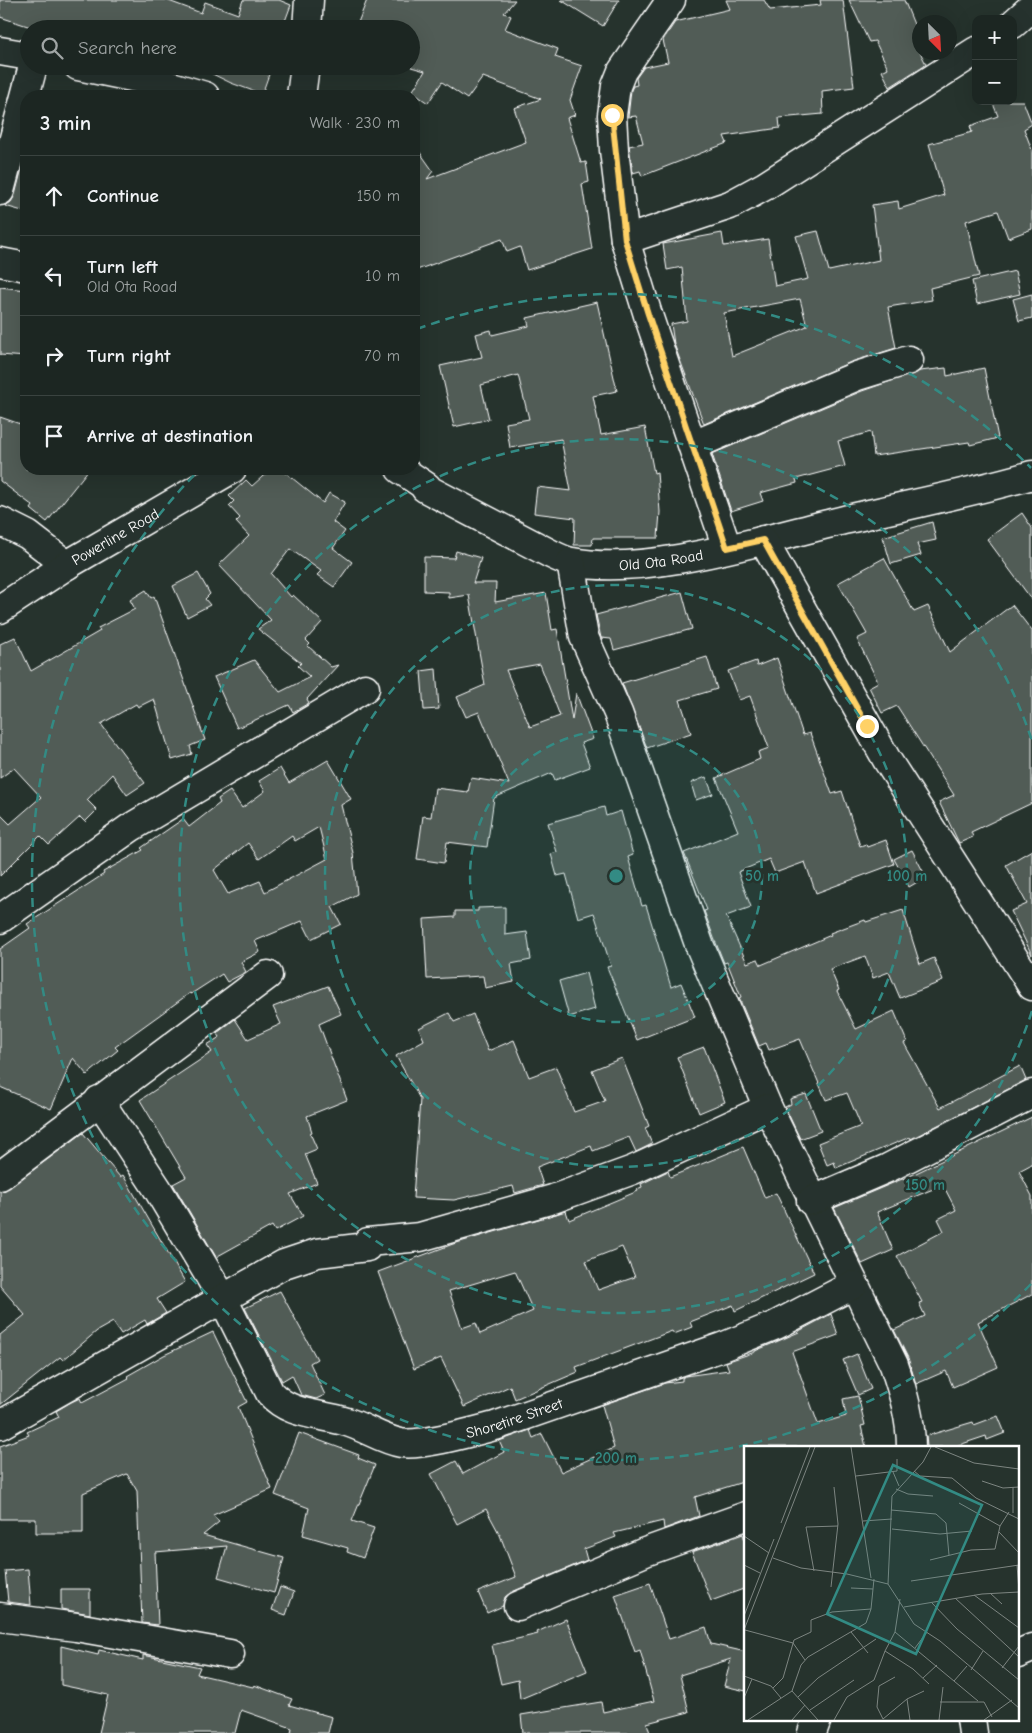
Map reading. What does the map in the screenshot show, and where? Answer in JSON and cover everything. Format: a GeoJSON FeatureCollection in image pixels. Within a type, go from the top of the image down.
{"type":"FeatureCollection","features":[{"type":"Feature","properties":{"kind":"street"},"geometry":{"type":"LineString","coordinates":[[308,20],[309,0]]}},
{"type":"Feature","properties":{"kind":"street"},"geometry":{"type":"LineString","coordinates":[[671,0],[622,71],[616,86],[612,115],[625,240],[727,548]]}},
{"type":"Feature","properties":{"kind":"street"},"geometry":{"type":"LineString","coordinates":[[1017,20],[1032,7]]}},
{"type":"Feature","properties":{"kind":"street"},"geometry":{"type":"LineString","coordinates":[[0,51],[20,54]]}},
{"type":"Feature","properties":{"kind":"street"},"geometry":{"type":"LineString","coordinates":[[625,240],[730,205],[766,186],[972,53]]}},
{"type":"Feature","properties":{"kind":"street"},"geometry":{"type":"LineString","coordinates":[[27,90],[31,75]]}},
{"type":"Feature","properties":{"kind":"street"},"geometry":{"type":"LineString","coordinates":[[122,75],[185,90]]}},
{"type":"Feature","properties":{"kind":"street"},"geometry":{"type":"LineString","coordinates":[[302,90],[303,75]]}},
{"type":"Feature","properties":{"kind":"street"},"geometry":{"type":"LineString","coordinates":[[0,191],[20,115]]}},
{"type":"Feature","properties":{"kind":"street"},"geometry":{"type":"LineString","coordinates":[[0,262],[20,265]]}},
{"type":"Feature","properties":{"kind":"street"},"geometry":{"type":"LineString","coordinates":[[694,444],[857,376],[909,360]]}},
{"type":"Feature","properties":{"kind":"street","name":"Powerline Road"},"geometry":{"type":"LineString","coordinates":[[0,609],[67,565],[222,475]]}},
{"type":"Feature","properties":{"kind":"street","name":"Old Ota Road"},"geometry":{"type":"LineString","coordinates":[[409,475],[427,487],[425,488],[542,550],[571,562],[612,565],[648,562],[727,548],[903,508],[1032,475]]}},
{"type":"Feature","properties":{"kind":"street"},"geometry":{"type":"LineString","coordinates":[[0,521],[28,535],[67,565]]}},
{"type":"Feature","properties":{"kind":"street"},"geometry":{"type":"LineString","coordinates":[[763,540],[887,760],[1032,986]]}},
{"type":"Feature","properties":{"kind":"street"},"geometry":{"type":"LineString","coordinates":[[571,562],[584,637],[618,713],[699,944],[768,1108],[811,1201],[894,1365],[902,1389],[911,1431],[911,1446]]}},
{"type":"Feature","properties":{"kind":"street"},"geometry":{"type":"LineString","coordinates":[[0,919],[130,828],[365,688]]}},
{"type":"Feature","properties":{"kind":"street"},"geometry":{"type":"LineString","coordinates":[[0,1176],[268,975]]}},
{"type":"Feature","properties":{"kind":"street"},"geometry":{"type":"LineString","coordinates":[[811,1201],[888,1168],[1032,1094]]}},
{"type":"Feature","properties":{"kind":"street","name":"Shoretire Street"},"geometry":{"type":"LineString","coordinates":[[99,1100],[157,1188],[222,1297],[270,1393],[276,1400],[300,1412],[346,1421],[414,1441],[456,1436],[495,1426],[722,1347],[776,1324],[853,1285]]}},
{"type":"Feature","properties":{"kind":"street"},"geometry":{"type":"LineString","coordinates":[[0,1425],[222,1297],[284,1264],[317,1253],[357,1248],[368,1242],[420,1237],[553,1199],[633,1170],[768,1108]]}},
{"type":"Feature","properties":{"kind":"street"},"geometry":{"type":"LineString","coordinates":[[518,1606],[645,1552],[744,1517]]}},
{"type":"Feature","properties":{"kind":"street"},"geometry":{"type":"LineString","coordinates":[[0,1618],[76,1627],[230,1654]]}},
{"type":"Feature","properties":{"kind":"street"},"geometry":{"type":"LineString","coordinates":[[1020,1653],[1032,1648]]}},
{"type":"Feature","properties":{"kind":"street"},"geometry":{"type":"LineString","coordinates":[[812,1733],[817,1720]]}},
{"type":"Feature","properties":{"kind":"street"},"geometry":{"type":"LineString","coordinates":[[971,1720],[973,1733]]}},
{"type":"Feature","properties":{"kind":"building"},"geometry":{"type":"Polygon","coordinates":[[[0,0],[166,0],[201,13],[205,2],[238,14],[243,0],[279,0],[291,5],[285,20],[20,20],[20,23],[0,17],[0,0]]]}},
{"type":"Feature","properties":{"kind":"building"},"geometry":{"type":"Polygon","coordinates":[[[367,0],[515,0],[504,13],[511,16],[505,29],[558,49],[555,57],[582,66],[570,100],[575,115],[567,118],[581,163],[586,162],[589,182],[582,184],[592,249],[527,270],[520,247],[507,252],[502,239],[420,269],[420,153],[433,171],[427,179],[526,142],[514,108],[541,99],[483,77],[467,99],[442,82],[428,103],[420,98],[420,90],[413,90],[425,71],[420,70],[420,20],[359,20],[367,0]]]}},
{"type":"Feature","properties":{"kind":"building"},"geometry":{"type":"Polygon","coordinates":[[[561,0],[619,0],[603,26],[561,0]]]}},
{"type":"Feature","properties":{"kind":"building"},"geometry":{"type":"Polygon","coordinates":[[[726,0],[764,0],[770,10],[821,5],[820,0],[843,0],[854,87],[822,91],[823,114],[779,118],[780,128],[724,136],[727,143],[642,176],[640,171],[633,173],[629,146],[643,143],[636,116],[628,117],[631,90],[633,86],[637,85],[636,78],[644,67],[668,62],[663,40],[675,22],[730,9],[726,0]]]}},
{"type":"Feature","properties":{"kind":"building"},"geometry":{"type":"Polygon","coordinates":[[[849,0],[904,0],[912,20],[912,60],[924,60],[926,64],[890,87],[882,71],[888,68],[875,41],[869,42],[849,0]]]}},
{"type":"Feature","properties":{"kind":"building"},"geometry":{"type":"Polygon","coordinates":[[[215,75],[269,75],[263,90],[251,90],[215,75]]]}},
{"type":"Feature","properties":{"kind":"building"},"geometry":{"type":"Polygon","coordinates":[[[1017,101],[1023,101],[1032,124],[1024,129],[1032,150],[1032,229],[1008,238],[998,211],[966,221],[979,276],[930,288],[932,300],[888,307],[896,348],[851,362],[704,424],[674,344],[671,324],[687,321],[682,267],[667,270],[663,244],[722,233],[724,246],[768,239],[775,286],[808,279],[796,236],[818,231],[829,271],[879,260],[872,205],[898,201],[899,209],[944,195],[929,144],[972,132],[970,126],[998,116],[994,105],[1017,105],[1017,101]],[[800,299],[724,313],[732,356],[807,326],[800,299]]]}},
{"type":"Feature","properties":{"kind":"building"},"geometry":{"type":"Polygon","coordinates":[[[20,176],[20,210],[5,206],[11,202],[20,176]]]}},
{"type":"Feature","properties":{"kind":"building"},"geometry":{"type":"Polygon","coordinates":[[[1015,271],[1020,294],[977,304],[972,281],[1015,271]]]}},
{"type":"Feature","properties":{"kind":"building"},"geometry":{"type":"Polygon","coordinates":[[[0,287],[20,289],[20,357],[0,355],[0,287]]]}},
{"type":"Feature","properties":{"kind":"building"},"geometry":{"type":"Polygon","coordinates":[[[1032,294],[1032,318],[1019,321],[1013,299],[1032,294]]]}},
{"type":"Feature","properties":{"kind":"building"},"geometry":{"type":"Polygon","coordinates":[[[597,302],[617,391],[593,396],[601,435],[645,427],[654,473],[657,472],[660,512],[658,538],[593,538],[592,545],[574,545],[575,518],[534,513],[537,487],[571,491],[561,439],[510,448],[506,423],[529,419],[518,375],[481,385],[489,419],[454,427],[440,366],[482,357],[476,334],[491,330],[492,335],[529,326],[527,318],[597,302]]]}},
{"type":"Feature","properties":{"kind":"building"},"geometry":{"type":"Polygon","coordinates":[[[946,368],[947,376],[984,368],[998,438],[970,445],[969,442],[874,456],[871,432],[838,441],[845,466],[796,479],[797,483],[760,493],[763,501],[731,511],[712,454],[862,391],[920,371],[946,368]]]}},
{"type":"Feature","properties":{"kind":"building"},"geometry":{"type":"Polygon","coordinates":[[[0,417],[20,424],[20,475],[84,475],[47,522],[31,509],[33,506],[0,481],[0,417]]]}},
{"type":"Feature","properties":{"kind":"building"},"geometry":{"type":"Polygon","coordinates":[[[264,475],[288,475],[323,503],[329,493],[345,502],[333,522],[345,531],[333,548],[352,562],[334,587],[317,575],[321,571],[290,549],[271,574],[291,597],[293,595],[322,622],[306,640],[310,644],[308,646],[331,667],[338,665],[307,699],[309,703],[293,712],[289,705],[237,728],[214,677],[254,660],[280,692],[310,677],[298,666],[301,663],[258,629],[271,620],[219,565],[249,536],[236,522],[240,518],[229,506],[234,501],[229,496],[246,480],[252,486],[264,475]]]}},
{"type":"Feature","properties":{"kind":"building"},"geometry":{"type":"Polygon","coordinates":[[[1022,513],[1032,528],[1032,600],[987,539],[1022,513]]]}},
{"type":"Feature","properties":{"kind":"building"},"geometry":{"type":"Polygon","coordinates":[[[932,522],[936,540],[917,544],[921,555],[891,564],[883,537],[932,522]]]}},
{"type":"Feature","properties":{"kind":"building"},"geometry":{"type":"Polygon","coordinates":[[[456,551],[481,558],[473,583],[496,583],[495,602],[546,593],[552,630],[557,629],[572,720],[576,693],[593,739],[581,743],[590,767],[555,780],[552,773],[494,798],[487,847],[447,842],[444,863],[417,859],[423,816],[431,817],[435,788],[468,792],[471,778],[509,784],[479,712],[466,717],[457,697],[485,685],[469,595],[449,598],[449,592],[424,591],[424,557],[454,558],[456,551]],[[540,664],[506,670],[530,727],[560,716],[540,664]]]}},
{"type":"Feature","properties":{"kind":"building"},"geometry":{"type":"Polygon","coordinates":[[[884,558],[914,612],[928,606],[950,652],[1012,605],[1032,631],[1032,803],[971,832],[973,837],[959,843],[939,802],[954,795],[897,706],[882,713],[869,687],[878,682],[857,639],[867,634],[838,583],[884,558]]]}},
{"type":"Feature","properties":{"kind":"building"},"geometry":{"type":"Polygon","coordinates":[[[198,573],[210,594],[205,599],[210,605],[187,617],[173,586],[198,573]]]}},
{"type":"Feature","properties":{"kind":"building"},"geometry":{"type":"Polygon","coordinates":[[[146,590],[151,598],[154,596],[205,740],[190,746],[192,754],[172,760],[154,699],[138,707],[136,704],[101,724],[145,783],[127,795],[112,774],[87,800],[97,810],[85,822],[80,817],[49,845],[40,836],[0,876],[0,814],[10,824],[41,797],[14,768],[0,778],[0,644],[15,637],[31,671],[100,631],[98,628],[135,609],[130,600],[146,590]]]}},
{"type":"Feature","properties":{"kind":"building"},"geometry":{"type":"Polygon","coordinates":[[[682,592],[692,629],[614,650],[611,639],[601,638],[596,615],[682,592]]]}},
{"type":"Feature","properties":{"kind":"building"},"geometry":{"type":"Polygon","coordinates":[[[707,657],[717,689],[680,700],[691,733],[647,748],[622,683],[707,657]]]}},
{"type":"Feature","properties":{"kind":"building"},"geometry":{"type":"Polygon","coordinates":[[[777,658],[803,735],[810,733],[832,794],[842,791],[860,846],[866,844],[867,847],[886,840],[894,864],[816,893],[805,862],[775,873],[769,859],[738,872],[751,907],[726,916],[747,963],[758,959],[761,965],[831,935],[830,933],[865,920],[866,922],[903,910],[920,964],[934,958],[943,981],[900,998],[889,972],[873,978],[865,956],[830,969],[839,990],[837,991],[856,1029],[894,1011],[907,1042],[904,1043],[940,1108],[1020,1066],[1026,1080],[911,1139],[910,1137],[836,1168],[834,1162],[827,1165],[818,1143],[861,1126],[847,1093],[826,1100],[800,1039],[769,1050],[766,1043],[759,1046],[739,998],[741,997],[727,962],[724,963],[714,938],[704,911],[707,910],[684,853],[738,831],[716,778],[760,759],[758,752],[769,748],[750,696],[739,700],[728,671],[756,661],[757,666],[777,658]]]}},
{"type":"Feature","properties":{"kind":"building"},"geometry":{"type":"Polygon","coordinates":[[[436,669],[439,709],[424,710],[421,671],[436,669]]]}},
{"type":"Feature","properties":{"kind":"building"},"geometry":{"type":"Polygon","coordinates":[[[328,760],[351,799],[341,805],[353,853],[357,894],[332,907],[341,924],[311,939],[302,921],[255,941],[260,952],[241,962],[246,972],[227,982],[222,974],[190,993],[115,1047],[118,1050],[87,1075],[73,1058],[51,1109],[0,1087],[0,949],[30,928],[27,924],[104,874],[103,872],[143,850],[141,848],[183,819],[189,827],[220,803],[218,799],[230,791],[242,808],[265,791],[259,781],[280,768],[289,783],[328,760]],[[319,827],[295,841],[292,836],[259,859],[248,843],[214,870],[228,894],[260,881],[265,892],[327,859],[319,827]]]}},
{"type":"Feature","properties":{"kind":"building"},"geometry":{"type":"Polygon","coordinates":[[[706,777],[713,794],[696,800],[691,783],[706,777]]]}},
{"type":"Feature","properties":{"kind":"building"},"geometry":{"type":"Polygon","coordinates":[[[604,807],[606,816],[621,811],[633,855],[628,857],[642,906],[646,905],[671,987],[681,983],[695,1017],[637,1040],[607,967],[611,966],[594,913],[578,918],[566,874],[557,876],[551,854],[557,852],[548,823],[604,807]]]}},
{"type":"Feature","properties":{"kind":"building"},"geometry":{"type":"Polygon","coordinates":[[[912,850],[926,877],[909,887],[894,859],[912,850]]]}},
{"type":"Feature","properties":{"kind":"building"},"geometry":{"type":"Polygon","coordinates":[[[1032,850],[1032,955],[1011,911],[1027,904],[1006,865],[1032,850]]]}},
{"type":"Feature","properties":{"kind":"building"},"geometry":{"type":"Polygon","coordinates":[[[505,907],[505,935],[527,932],[531,960],[511,964],[514,982],[485,988],[483,976],[427,979],[424,919],[455,917],[455,911],[478,911],[478,908],[505,907]]]}},
{"type":"Feature","properties":{"kind":"building"},"geometry":{"type":"Polygon","coordinates":[[[586,973],[595,1009],[569,1017],[559,981],[586,973]]]}},
{"type":"Feature","properties":{"kind":"building"},"geometry":{"type":"Polygon","coordinates":[[[328,986],[341,1014],[319,1024],[347,1100],[307,1116],[312,1132],[310,1133],[317,1149],[305,1154],[317,1183],[290,1194],[303,1216],[275,1231],[272,1226],[216,1257],[173,1184],[186,1177],[140,1100],[212,1052],[207,1045],[220,1037],[217,1033],[235,1019],[248,1039],[281,1024],[273,1007],[328,986]]]}},
{"type":"Feature","properties":{"kind":"building"},"geometry":{"type":"Polygon","coordinates":[[[449,1013],[454,1022],[473,1014],[488,1051],[514,1040],[529,1077],[556,1067],[574,1112],[605,1101],[592,1070],[622,1058],[649,1126],[645,1128],[652,1144],[636,1152],[629,1137],[593,1151],[591,1146],[537,1167],[543,1185],[515,1193],[513,1186],[454,1200],[413,1198],[420,1099],[396,1056],[424,1040],[419,1028],[449,1013]]]}},
{"type":"Feature","properties":{"kind":"building"},"geometry":{"type":"Polygon","coordinates":[[[704,1047],[725,1102],[699,1113],[677,1057],[704,1047]]]}},
{"type":"Feature","properties":{"kind":"building"},"geometry":{"type":"Polygon","coordinates":[[[806,1094],[821,1131],[800,1139],[785,1107],[791,1104],[790,1099],[806,1094]]]}},
{"type":"Feature","properties":{"kind":"building"},"geometry":{"type":"Polygon","coordinates":[[[1032,1117],[1032,1164],[1019,1171],[1032,1196],[1032,1294],[978,1322],[998,1367],[953,1387],[946,1371],[916,1384],[908,1358],[894,1330],[925,1316],[919,1303],[922,1302],[897,1256],[944,1231],[938,1219],[956,1210],[943,1185],[877,1212],[893,1250],[862,1264],[834,1208],[914,1174],[1032,1117]]]}},
{"type":"Feature","properties":{"kind":"building"},"geometry":{"type":"Polygon","coordinates":[[[83,1133],[120,1177],[123,1175],[185,1282],[157,1299],[166,1313],[147,1324],[145,1320],[121,1334],[113,1322],[97,1331],[63,1360],[60,1357],[0,1405],[0,1335],[25,1315],[0,1286],[0,1191],[9,1188],[83,1133]]]}},
{"type":"Feature","properties":{"kind":"building"},"geometry":{"type":"Polygon","coordinates":[[[743,1147],[765,1198],[776,1193],[814,1273],[735,1311],[733,1305],[690,1322],[692,1327],[674,1334],[672,1331],[576,1367],[578,1372],[515,1399],[510,1386],[464,1407],[441,1358],[414,1369],[378,1272],[453,1244],[566,1211],[569,1220],[638,1191],[637,1189],[642,1187],[641,1184],[668,1171],[670,1177],[743,1147]],[[622,1247],[586,1261],[598,1290],[635,1277],[622,1247]],[[515,1271],[449,1291],[462,1328],[476,1323],[480,1334],[533,1311],[515,1271]]]}},
{"type":"Feature","properties":{"kind":"building"},"geometry":{"type":"Polygon","coordinates":[[[280,1291],[317,1359],[310,1363],[325,1395],[316,1399],[301,1395],[292,1375],[282,1381],[245,1308],[280,1291]]]}},
{"type":"Feature","properties":{"kind":"building"},"geometry":{"type":"Polygon","coordinates":[[[831,1314],[838,1335],[792,1352],[818,1424],[846,1416],[843,1399],[858,1396],[865,1425],[861,1426],[866,1446],[744,1446],[744,1482],[695,1497],[699,1516],[664,1529],[663,1521],[614,1533],[616,1537],[584,1549],[587,1560],[512,1592],[505,1597],[503,1606],[487,1613],[478,1592],[516,1577],[500,1535],[486,1509],[457,1524],[431,1474],[456,1461],[463,1474],[504,1452],[499,1441],[530,1430],[533,1438],[542,1434],[561,1472],[614,1448],[602,1405],[665,1383],[682,1381],[682,1378],[685,1376],[729,1370],[726,1362],[755,1352],[831,1314]]]}},
{"type":"Feature","properties":{"kind":"building"},"geometry":{"type":"Polygon","coordinates":[[[213,1332],[247,1402],[238,1407],[272,1489],[213,1515],[219,1522],[203,1535],[284,1558],[274,1593],[218,1577],[227,1546],[155,1552],[158,1625],[142,1623],[137,1491],[127,1474],[83,1493],[83,1533],[36,1533],[36,1519],[0,1519],[0,1446],[29,1435],[27,1432],[59,1417],[56,1411],[71,1402],[80,1398],[82,1403],[129,1378],[127,1376],[164,1355],[213,1332]]]}},
{"type":"Feature","properties":{"kind":"building"},"geometry":{"type":"Polygon","coordinates":[[[857,1354],[871,1389],[858,1395],[843,1360],[857,1354]]]}},
{"type":"Feature","properties":{"kind":"building"},"geometry":{"type":"Polygon","coordinates":[[[998,1416],[1005,1433],[987,1440],[986,1436],[956,1446],[927,1446],[926,1436],[973,1422],[974,1425],[998,1416]]]}},
{"type":"Feature","properties":{"kind":"building"},"geometry":{"type":"Polygon","coordinates":[[[299,1433],[359,1455],[358,1458],[375,1465],[352,1521],[374,1528],[363,1558],[347,1552],[348,1548],[303,1535],[309,1508],[275,1495],[299,1433]]]}},
{"type":"Feature","properties":{"kind":"building"},"geometry":{"type":"Polygon","coordinates":[[[743,1534],[744,1589],[711,1601],[692,1552],[743,1534]]]}},
{"type":"Feature","properties":{"kind":"building"},"geometry":{"type":"Polygon","coordinates":[[[28,1569],[31,1605],[8,1602],[5,1571],[28,1569]]]}},
{"type":"Feature","properties":{"kind":"building"},"geometry":{"type":"Polygon","coordinates":[[[650,1583],[669,1639],[706,1627],[711,1644],[744,1652],[744,1691],[724,1686],[731,1659],[680,1675],[689,1712],[647,1723],[650,1733],[523,1733],[521,1715],[601,1702],[603,1712],[654,1701],[640,1650],[635,1652],[615,1595],[650,1583]]]}},
{"type":"Feature","properties":{"kind":"building"},"geometry":{"type":"Polygon","coordinates":[[[280,1587],[294,1592],[286,1615],[272,1610],[280,1587]]]}},
{"type":"Feature","properties":{"kind":"building"},"geometry":{"type":"Polygon","coordinates":[[[61,1589],[90,1589],[90,1614],[61,1609],[61,1589]]]}},
{"type":"Feature","properties":{"kind":"building"},"geometry":{"type":"Polygon","coordinates":[[[566,1619],[587,1671],[520,1699],[518,1680],[501,1684],[492,1645],[538,1634],[537,1632],[566,1619]]]}},
{"type":"Feature","properties":{"kind":"building"},"geometry":{"type":"Polygon","coordinates":[[[61,1646],[98,1655],[99,1650],[143,1660],[143,1655],[200,1667],[197,1674],[253,1687],[254,1685],[292,1699],[289,1705],[332,1717],[328,1733],[291,1733],[292,1728],[241,1710],[235,1733],[99,1733],[108,1695],[61,1685],[61,1646]]]}},
{"type":"Feature","properties":{"kind":"route"},"geometry":{"type":"LineString","coordinates":[[612,115],[614,150],[625,240],[634,272],[694,444],[727,548],[763,540],[867,726]]}}]}
